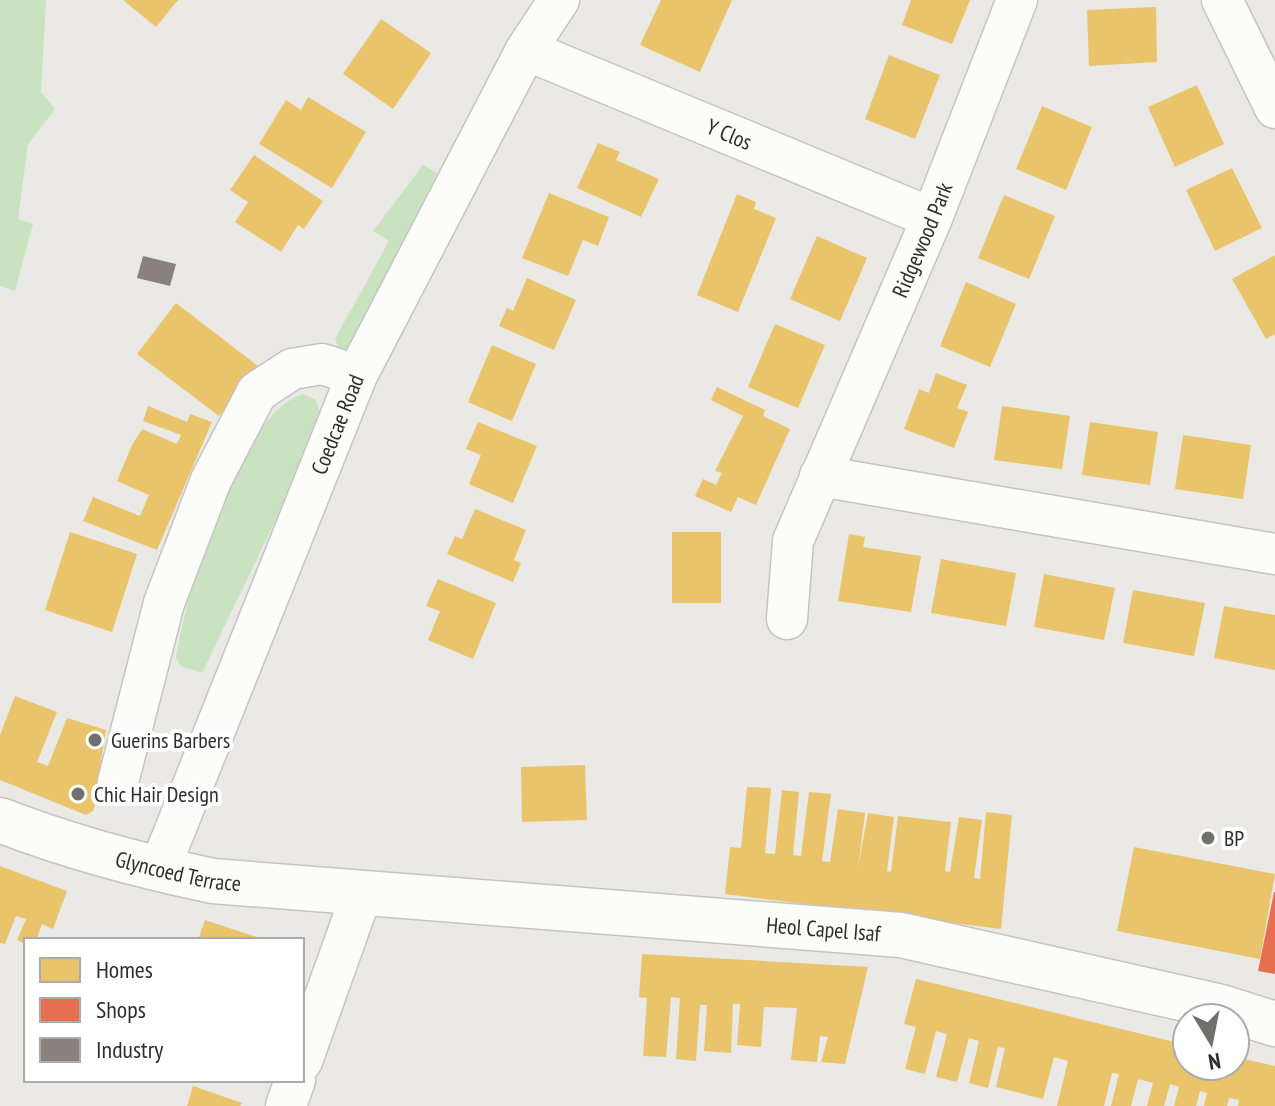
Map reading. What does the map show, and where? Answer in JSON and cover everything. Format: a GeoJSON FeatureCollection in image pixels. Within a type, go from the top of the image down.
{"type":"FeatureCollection","features":[{"type":"Feature","properties":{"kind":"street","name":"Coedcae Road"},"geometry":{"type":"LineString","coordinates":[[159,870],[357,375],[526,50],[559,0]]}},
{"type":"Feature","properties":{"kind":"street","name":"Ridgewood Park"},"geometry":{"type":"LineString","coordinates":[[787,619],[793,541],[932,218],[1017,0]]}},
{"type":"Feature","properties":{"kind":"street"},"geometry":{"type":"LineString","coordinates":[[1222,0],[1275,108]]}},
{"type":"Feature","properties":{"kind":"street","name":"Y Clos"},"geometry":{"type":"LineString","coordinates":[[526,50],[932,218]]}},
{"type":"Feature","properties":{"kind":"street"},"geometry":{"type":"LineString","coordinates":[[118,782],[163,668],[164,603],[211,480],[257,392],[292,369],[322,364],[357,375]]}},
{"type":"Feature","properties":{"kind":"street"},"geometry":{"type":"LineString","coordinates":[[820,476],[1275,554]]}},
{"type":"Feature","properties":{"kind":"street","name":"Glyncoed Terrace"},"geometry":{"type":"LineString","coordinates":[[0,820],[159,870],[213,881],[362,893]]}},
{"type":"Feature","properties":{"kind":"street"},"geometry":{"type":"LineString","coordinates":[[304,1055],[362,893]]}},
{"type":"Feature","properties":{"kind":"street","name":"Heol Capel Isaf"},"geometry":{"type":"LineString","coordinates":[[362,893],[901,935],[1221,1007],[1275,1024]]}},
{"type":"Feature","properties":{"kind":"street"},"geometry":{"type":"LineString","coordinates":[[286,1106],[294,1082]]}},
{"type":"Feature","properties":{"kind":"green space"},"geometry":{"type":"Polygon","coordinates":[[[0,0],[46,0],[41,92],[55,109],[28,144],[18,219],[33,224],[15,291],[0,286],[0,0]]]}},
{"type":"Feature","properties":{"kind":"green space"},"geometry":{"type":"Polygon","coordinates":[[[423,165],[437,173],[351,349],[340,351],[335,339],[389,241],[373,231],[423,165]]]}},
{"type":"Feature","properties":{"kind":"green space"},"geometry":{"type":"Polygon","coordinates":[[[303,394],[316,400],[320,412],[319,430],[202,673],[181,666],[176,658],[190,592],[218,510],[256,436],[278,409],[303,394]]]}},
{"type":"Feature","properties":{"kind":"building: Homes"},"geometry":{"type":"Polygon","coordinates":[[[123,0],[178,0],[156,27],[123,0]]]}},
{"type":"Feature","properties":{"kind":"building: Homes"},"geometry":{"type":"Polygon","coordinates":[[[661,0],[732,0],[700,72],[640,45],[661,0]]]}},
{"type":"Feature","properties":{"kind":"building: Homes"},"geometry":{"type":"Polygon","coordinates":[[[911,0],[970,0],[952,44],[902,25],[911,0]]]}},
{"type":"Feature","properties":{"kind":"building: Homes"},"geometry":{"type":"Polygon","coordinates":[[[1156,7],[1157,62],[1089,66],[1087,10],[1156,7]]]}},
{"type":"Feature","properties":{"kind":"building: Homes"},"geometry":{"type":"Polygon","coordinates":[[[381,19],[431,53],[393,109],[343,74],[381,19]]]}},
{"type":"Feature","properties":{"kind":"building: Homes"},"geometry":{"type":"Polygon","coordinates":[[[889,55],[940,75],[915,139],[865,119],[889,55]]]}},
{"type":"Feature","properties":{"kind":"building: Homes"},"geometry":{"type":"Polygon","coordinates":[[[1197,85],[1224,144],[1175,167],[1148,107],[1197,85]]]}},
{"type":"Feature","properties":{"kind":"building: Homes"},"geometry":{"type":"Polygon","coordinates":[[[308,97],[366,132],[332,188],[259,144],[286,100],[301,110],[308,97]]]}},
{"type":"Feature","properties":{"kind":"building: Homes"},"geometry":{"type":"Polygon","coordinates":[[[1042,106],[1092,127],[1066,190],[1016,169],[1042,106]]]}},
{"type":"Feature","properties":{"kind":"building: Homes"},"geometry":{"type":"Polygon","coordinates":[[[598,143],[620,152],[616,160],[659,179],[641,217],[577,188],[598,143]]]}},
{"type":"Feature","properties":{"kind":"building: Homes"},"geometry":{"type":"Polygon","coordinates":[[[254,155],[323,201],[304,229],[298,225],[281,252],[235,222],[248,202],[230,190],[254,155]]]}},
{"type":"Feature","properties":{"kind":"building: Homes"},"geometry":{"type":"Polygon","coordinates":[[[1232,168],[1262,228],[1215,251],[1186,190],[1232,168]]]}},
{"type":"Feature","properties":{"kind":"building: Homes"},"geometry":{"type":"Polygon","coordinates":[[[549,193],[609,217],[598,246],[583,240],[568,276],[522,258],[549,193]]]}},
{"type":"Feature","properties":{"kind":"building: Homes"},"geometry":{"type":"Polygon","coordinates":[[[737,194],[756,202],[754,209],[776,218],[738,312],[697,295],[737,194]]]}},
{"type":"Feature","properties":{"kind":"building: Homes"},"geometry":{"type":"Polygon","coordinates":[[[1004,195],[1055,216],[1029,279],[978,258],[1004,195]]]}},
{"type":"Feature","properties":{"kind":"building: Homes"},"geometry":{"type":"Polygon","coordinates":[[[817,236],[867,258],[840,321],[790,299],[817,236]]]}},
{"type":"Feature","properties":{"kind":"building: Homes"},"geometry":{"type":"Polygon","coordinates":[[[1275,255],[1275,334],[1266,339],[1232,279],[1275,255]]]}},
{"type":"Feature","properties":{"kind":"building: Homes"},"geometry":{"type":"Polygon","coordinates":[[[527,278],[576,300],[554,350],[499,326],[507,308],[513,311],[527,278]]]}},
{"type":"Feature","properties":{"kind":"building: Homes"},"geometry":{"type":"Polygon","coordinates":[[[966,282],[1016,304],[990,367],[940,346],[966,282]]]}},
{"type":"Feature","properties":{"kind":"building: Homes"},"geometry":{"type":"Polygon","coordinates":[[[176,303],[258,366],[219,416],[137,354],[176,303]]]}},
{"type":"Feature","properties":{"kind":"building: Homes"},"geometry":{"type":"Polygon","coordinates":[[[775,324],[825,345],[798,408],[748,387],[775,324]]]}},
{"type":"Feature","properties":{"kind":"building: Homes"},"geometry":{"type":"Polygon","coordinates":[[[492,345],[536,364],[512,421],[468,402],[492,345]]]}},
{"type":"Feature","properties":{"kind":"building: Homes"},"geometry":{"type":"Polygon","coordinates":[[[936,373],[967,385],[957,408],[968,412],[954,448],[904,429],[919,389],[929,393],[936,373]]]}},
{"type":"Feature","properties":{"kind":"building: Homes"},"geometry":{"type":"Polygon","coordinates":[[[717,387],[765,410],[763,416],[790,429],[756,505],[738,497],[731,512],[695,496],[703,479],[716,485],[722,473],[715,471],[743,416],[711,400],[717,387]]]}},
{"type":"Feature","properties":{"kind":"building: Homes"},"geometry":{"type":"Polygon","coordinates":[[[148,406],[187,422],[190,414],[212,422],[157,550],[83,521],[93,497],[140,516],[149,495],[117,481],[132,445],[142,429],[177,444],[181,435],[143,421],[148,406]]]}},
{"type":"Feature","properties":{"kind":"building: Homes"},"geometry":{"type":"Polygon","coordinates":[[[1002,406],[1070,416],[1062,469],[994,460],[1002,406]]]}},
{"type":"Feature","properties":{"kind":"building: Homes"},"geometry":{"type":"Polygon","coordinates":[[[478,422],[537,446],[513,503],[469,484],[481,455],[466,449],[478,422]]]}},
{"type":"Feature","properties":{"kind":"building: Homes"},"geometry":{"type":"Polygon","coordinates":[[[1090,422],[1158,432],[1150,485],[1082,475],[1090,422]]]}},
{"type":"Feature","properties":{"kind":"building: Homes"},"geometry":{"type":"Polygon","coordinates":[[[1183,435],[1251,445],[1243,499],[1175,489],[1183,435]]]}},
{"type":"Feature","properties":{"kind":"building: Homes"},"geometry":{"type":"Polygon","coordinates":[[[475,509],[526,530],[514,560],[521,563],[513,582],[447,554],[455,536],[462,539],[475,509]]]}},
{"type":"Feature","properties":{"kind":"building: Homes"},"geometry":{"type":"Polygon","coordinates":[[[70,532],[137,554],[112,632],[45,610],[70,532]]]}},
{"type":"Feature","properties":{"kind":"building: Homes"},"geometry":{"type":"Polygon","coordinates":[[[672,532],[721,532],[721,603],[672,603],[672,532]]]}},
{"type":"Feature","properties":{"kind":"building: Homes"},"geometry":{"type":"Polygon","coordinates":[[[849,534],[865,537],[863,547],[921,556],[911,612],[838,601],[849,534]]]}},
{"type":"Feature","properties":{"kind":"building: Homes"},"geometry":{"type":"Polygon","coordinates":[[[941,559],[1016,573],[1006,626],[931,613],[941,559]]]}},
{"type":"Feature","properties":{"kind":"building: Homes"},"geometry":{"type":"Polygon","coordinates":[[[1044,574],[1115,588],[1104,640],[1034,627],[1044,574]]]}},
{"type":"Feature","properties":{"kind":"building: Homes"},"geometry":{"type":"Polygon","coordinates":[[[438,579],[496,603],[473,659],[428,640],[440,611],[426,606],[438,579]]]}},
{"type":"Feature","properties":{"kind":"building: Homes"},"geometry":{"type":"Polygon","coordinates":[[[1133,590],[1205,603],[1194,656],[1123,643],[1133,590]]]}},
{"type":"Feature","properties":{"kind":"building: Homes"},"geometry":{"type":"Polygon","coordinates":[[[1224,606],[1275,615],[1275,670],[1214,658],[1224,606]]]}},
{"type":"Feature","properties":{"kind":"building: Homes"},"geometry":{"type":"Polygon","coordinates":[[[15,696],[57,712],[37,762],[48,766],[67,718],[106,730],[98,778],[103,779],[93,811],[86,815],[0,780],[0,735],[15,696]]]}},
{"type":"Feature","properties":{"kind":"building: Homes"},"geometry":{"type":"Polygon","coordinates":[[[585,765],[587,820],[522,822],[521,767],[585,765]]]}},
{"type":"Feature","properties":{"kind":"building: Homes"},"geometry":{"type":"Polygon","coordinates":[[[747,787],[771,788],[765,853],[775,854],[782,790],[799,792],[793,855],[801,856],[809,792],[831,794],[822,861],[830,862],[838,809],[865,813],[858,868],[868,813],[894,817],[887,871],[891,872],[898,816],[951,822],[945,871],[950,872],[959,817],[982,820],[974,878],[980,879],[986,812],[1012,815],[1001,929],[725,894],[730,847],[741,848],[747,787]]]}},
{"type":"Feature","properties":{"kind":"building: Homes"},"geometry":{"type":"Polygon","coordinates":[[[1134,847],[1275,874],[1260,959],[1117,931],[1134,847]]]}},
{"type":"Feature","properties":{"kind":"building: Homes"},"geometry":{"type":"Polygon","coordinates":[[[0,866],[67,891],[53,929],[42,924],[37,938],[24,938],[24,943],[17,940],[26,919],[16,916],[5,944],[0,943],[0,866]]]}},
{"type":"Feature","properties":{"kind":"building: Homes"},"geometry":{"type":"Polygon","coordinates":[[[205,920],[260,938],[199,938],[205,920]]]}},
{"type":"Feature","properties":{"kind":"building: Homes"},"geometry":{"type":"Polygon","coordinates":[[[642,954],[868,967],[845,1064],[821,1062],[828,1037],[820,1036],[817,1062],[791,1060],[797,1008],[764,1007],[761,1047],[737,1045],[740,1004],[733,1004],[731,1053],[704,1051],[707,1005],[700,1005],[696,1061],[676,1059],[680,998],[671,997],[666,1057],[643,1056],[647,998],[639,997],[642,954]]]}},
{"type":"Feature","properties":{"kind":"building: Homes"},"geometry":{"type":"Polygon","coordinates":[[[916,979],[1171,1041],[1171,1082],[1251,1082],[1251,1061],[1275,1066],[1275,1106],[1238,1106],[1239,1100],[1229,1098],[1227,1106],[1204,1106],[1207,1093],[1200,1091],[1196,1106],[1174,1106],[1179,1087],[1170,1084],[1164,1106],[1147,1106],[1153,1083],[1138,1079],[1131,1106],[1111,1106],[1119,1074],[1112,1073],[1104,1106],[1057,1106],[1068,1061],[1054,1057],[1043,1099],[996,1087],[1005,1048],[998,1047],[988,1088],[969,1083],[979,1041],[969,1038],[957,1082],[936,1077],[947,1034],[936,1031],[925,1074],[905,1069],[916,1027],[904,1024],[916,979]]]}},
{"type":"Feature","properties":{"kind":"building: Homes"},"geometry":{"type":"Polygon","coordinates":[[[193,1086],[242,1103],[240,1106],[187,1106],[193,1086]]]}},
{"type":"Feature","properties":{"kind":"building: Shops"},"geometry":{"type":"Polygon","coordinates":[[[1275,892],[1275,974],[1258,971],[1275,892]]]}},
{"type":"Feature","properties":{"kind":"building: Industry"},"geometry":{"type":"Polygon","coordinates":[[[143,256],[176,264],[170,286],[137,278],[143,256]]]}},
{"type":"Feature","properties":{"kind":"place","name":"Guerins Barbers"},"geometry":{"type":"Point","coordinates":[95,740]}},
{"type":"Feature","properties":{"kind":"place","name":"Chic Hair Design"},"geometry":{"type":"Point","coordinates":[78,794]}},
{"type":"Feature","properties":{"kind":"place","name":"BP"},"geometry":{"type":"Point","coordinates":[1208,838]}}]}
